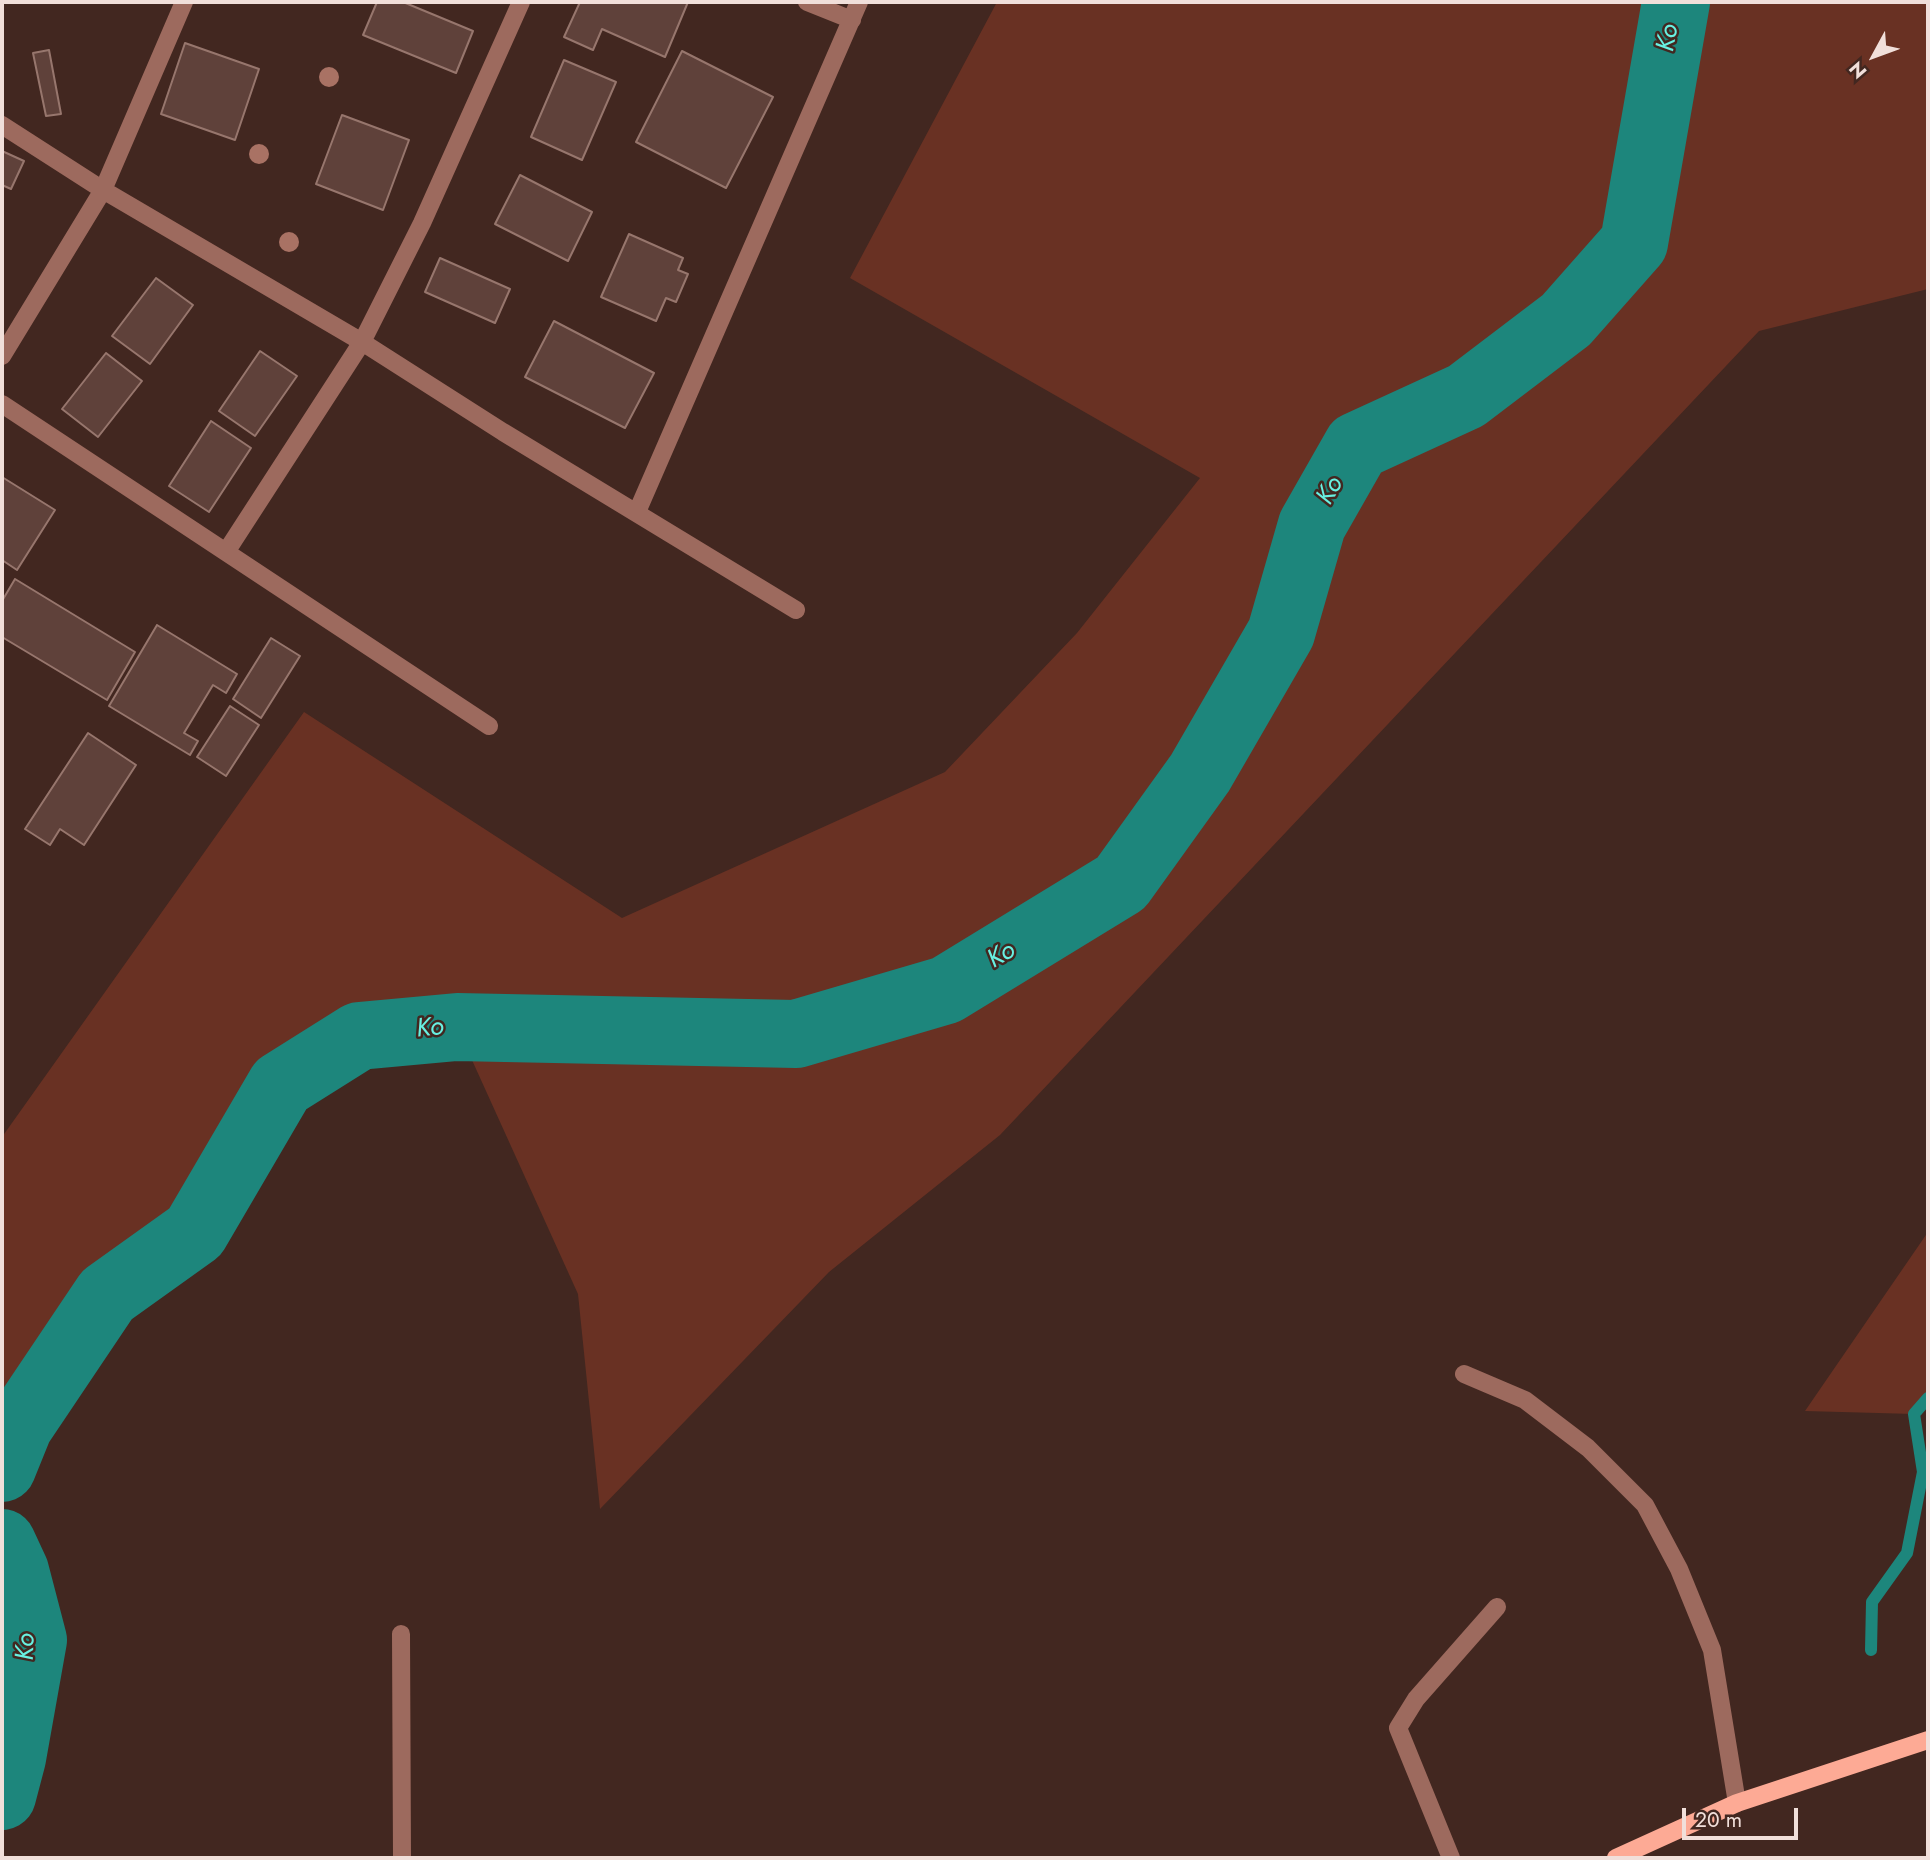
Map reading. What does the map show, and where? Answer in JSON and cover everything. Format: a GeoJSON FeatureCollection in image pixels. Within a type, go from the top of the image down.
{"type":"FeatureCollection","features":[{"type":"Feature","properties":{"kind":"main road"},"geometry":{"type":"LineString","coordinates":[[1616,1858],[1737,1803],[1928,1740]]}},
{"type":"Feature","properties":{"kind":"street"},"geometry":{"type":"LineString","coordinates":[[2,356],[103,190],[184,2]]}},
{"type":"Feature","properties":{"kind":"street"},"geometry":{"type":"LineString","coordinates":[[226,552],[362,342],[422,223],[521,2]]}},
{"type":"Feature","properties":{"kind":"street"},"geometry":{"type":"LineString","coordinates":[[807,2],[852,20]]}},
{"type":"Feature","properties":{"kind":"street"},"geometry":{"type":"LineString","coordinates":[[637,512],[859,2]]}},
{"type":"Feature","properties":{"kind":"street"},"geometry":{"type":"LineString","coordinates":[[2,125],[103,190],[362,342],[503,432],[796,610]]}},
{"type":"Feature","properties":{"kind":"street"},"geometry":{"type":"LineString","coordinates":[[2,404],[489,726]]}},
{"type":"Feature","properties":{"kind":"street"},"geometry":{"type":"LineString","coordinates":[[1464,1374],[1525,1400],[1588,1448],[1646,1505],[1679,1569],[1712,1650],[1737,1803]]}},
{"type":"Feature","properties":{"kind":"street"},"geometry":{"type":"LineString","coordinates":[[1451,1858],[1398,1728],[1416,1699],[1497,1606]]}},
{"type":"Feature","properties":{"kind":"street"},"geometry":{"type":"LineString","coordinates":[[401,1634],[401,1858]]}},
{"type":"Feature","properties":{"kind":"shaded area"},"geometry":{"type":"Polygon","coordinates":[[[997,2],[1928,2],[1928,289],[1759,331],[1000,1135],[829,1272],[600,1509],[578,1294],[457,1027],[359,1036],[281,1085],[195,1232],[107,1295],[19,1426],[2,1468],[2,1137],[304,712],[622,918],[945,772],[1077,633],[1200,478],[850,278],[997,2]]]}},
{"type":"Feature","properties":{"kind":"shaded area"},"geometry":{"type":"Polygon","coordinates":[[[1928,1232],[1928,1408],[1914,1414],[1805,1411],[1928,1232]]]}},
{"type":"Feature","properties":{"kind":"shaded area"},"geometry":{"type":"Polygon","coordinates":[[[2,1543],[15,1571],[33,1640],[12,1758],[2,1796],[2,1543]]]}},
{"type":"Feature","properties":{"kind":"building"},"geometry":{"type":"Polygon","coordinates":[[[377,2],[403,2],[473,31],[456,73],[363,35],[377,2]]]}},
{"type":"Feature","properties":{"kind":"building"},"geometry":{"type":"Polygon","coordinates":[[[580,2],[688,2],[665,57],[602,29],[593,50],[564,37],[580,2]]]}},
{"type":"Feature","properties":{"kind":"building"},"geometry":{"type":"Polygon","coordinates":[[[185,43],[259,69],[235,140],[161,114],[185,43]]]}},
{"type":"Feature","properties":{"kind":"building"},"geometry":{"type":"Polygon","coordinates":[[[49,50],[61,114],[46,116],[33,53],[49,50]]]}},
{"type":"Feature","properties":{"kind":"building"},"geometry":{"type":"Polygon","coordinates":[[[682,51],[773,97],[726,188],[636,142],[682,51]]]}},
{"type":"Feature","properties":{"kind":"building"},"geometry":{"type":"Polygon","coordinates":[[[564,60],[616,82],[582,160],[531,137],[564,60]]]}},
{"type":"Feature","properties":{"kind":"building"},"geometry":{"type":"Polygon","coordinates":[[[342,115],[409,140],[383,210],[316,184],[342,115]]]}},
{"type":"Feature","properties":{"kind":"building"},"geometry":{"type":"Polygon","coordinates":[[[2,151],[24,161],[11,189],[2,185],[2,151]]]}},
{"type":"Feature","properties":{"kind":"building"},"geometry":{"type":"Polygon","coordinates":[[[520,175],[592,212],[568,261],[495,224],[520,175]]]}},
{"type":"Feature","properties":{"kind":"building"},"geometry":{"type":"Polygon","coordinates":[[[629,234],[683,258],[678,270],[688,274],[676,302],[666,298],[656,321],[601,297],[629,234]]]}},
{"type":"Feature","properties":{"kind":"building"},"geometry":{"type":"Polygon","coordinates":[[[440,258],[510,289],[495,323],[425,292],[440,258]]]}},
{"type":"Feature","properties":{"kind":"building"},"geometry":{"type":"Polygon","coordinates":[[[156,278],[193,305],[150,364],[112,336],[156,278]]]}},
{"type":"Feature","properties":{"kind":"building"},"geometry":{"type":"Polygon","coordinates":[[[554,321],[654,373],[625,428],[525,377],[554,321]]]}},
{"type":"Feature","properties":{"kind":"building"},"geometry":{"type":"Polygon","coordinates":[[[260,351],[297,376],[255,436],[219,411],[260,351]]]}},
{"type":"Feature","properties":{"kind":"building"},"geometry":{"type":"Polygon","coordinates":[[[106,353],[142,381],[98,437],[62,409],[106,353]]]}},
{"type":"Feature","properties":{"kind":"building"},"geometry":{"type":"Polygon","coordinates":[[[211,421],[251,448],[209,512],[169,486],[211,421]]]}},
{"type":"Feature","properties":{"kind":"building"},"geometry":{"type":"Polygon","coordinates":[[[2,477],[55,510],[17,570],[2,560],[2,477]]]}},
{"type":"Feature","properties":{"kind":"building"},"geometry":{"type":"Polygon","coordinates":[[[15,579],[135,652],[107,700],[2,637],[2,601],[15,579]]]}},
{"type":"Feature","properties":{"kind":"building"},"geometry":{"type":"Polygon","coordinates":[[[157,625],[237,674],[226,693],[213,685],[184,733],[198,741],[190,755],[109,706],[157,625]]]}},
{"type":"Feature","properties":{"kind":"building"},"geometry":{"type":"Polygon","coordinates":[[[271,638],[300,656],[261,718],[233,699],[271,638]]]}},
{"type":"Feature","properties":{"kind":"building"},"geometry":{"type":"Polygon","coordinates":[[[230,706],[259,725],[226,776],[197,757],[230,706]]]}},
{"type":"Feature","properties":{"kind":"building"},"geometry":{"type":"Polygon","coordinates":[[[88,733],[136,765],[84,845],[60,829],[50,845],[25,829],[88,733]]]}},
{"type":"Feature","properties":{"kind":"waterway","name":"Ko"},"geometry":{"type":"LineString","coordinates":[[2,1468],[19,1426],[107,1295],[195,1232],[281,1085],[359,1036],[457,1027],[796,1034],[946,990],[1121,883],[1200,773],[1281,633],[1312,525],[1357,446],[1466,396],[1566,320],[1634,243],[1676,2]]}},
{"type":"Feature","properties":{"kind":"waterway"},"geometry":{"type":"LineString","coordinates":[[1871,1650],[1872,1602],[1907,1553],[1923,1472],[1914,1414],[1928,1398]]}},
{"type":"Feature","properties":{"kind":"waterway","name":"Ko"},"geometry":{"type":"LineString","coordinates":[[2,1543],[15,1571],[33,1640],[12,1758],[2,1796]]}}]}
